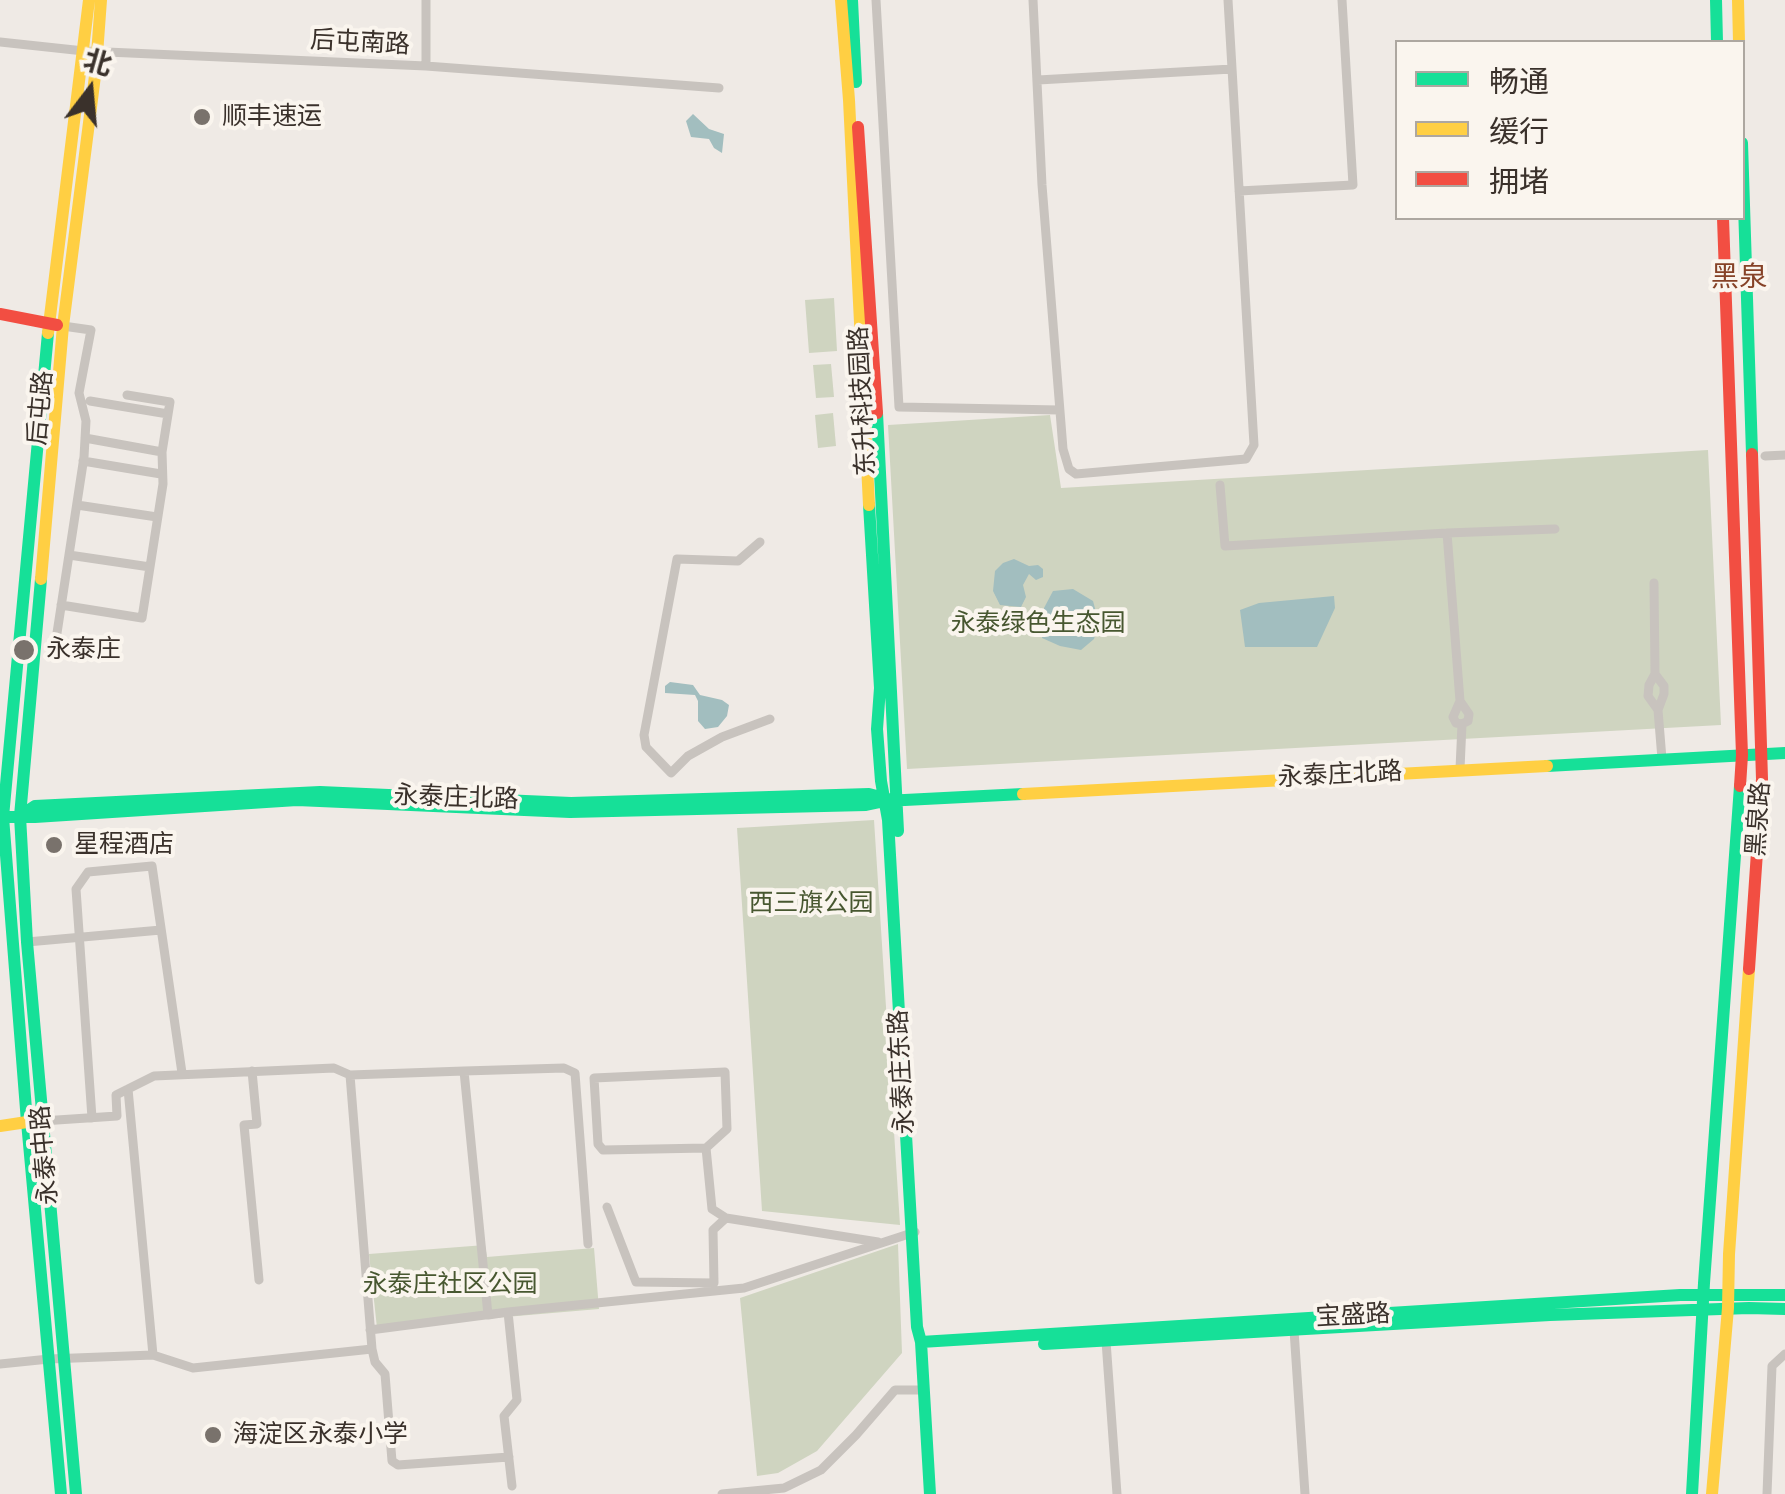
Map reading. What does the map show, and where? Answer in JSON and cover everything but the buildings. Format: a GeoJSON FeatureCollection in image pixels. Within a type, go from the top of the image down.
{"type":"FeatureCollection","features":[{"type":"Feature","properties":{"kind":"street","name":"后屯路"},"geometry":{"type":"LineString","coordinates":[[89,0],[91,51]]}},
{"type":"Feature","properties":{"kind":"street","name":"后屯路"},"geometry":{"type":"LineString","coordinates":[[2,817],[56,325],[101,0]]}},
{"type":"Feature","properties":{"kind":"street"},"geometry":{"type":"LineString","coordinates":[[426,0],[426,66]]}},
{"type":"Feature","properties":{"kind":"street","name":"东升科技园路"},"geometry":{"type":"LineString","coordinates":[[841,0],[880,688],[878,729],[888,800]]}},
{"type":"Feature","properties":{"kind":"street","name":"东升科技园路"},"geometry":{"type":"LineString","coordinates":[[852,0],[878,432],[888,800]]}},
{"type":"Feature","properties":{"kind":"street"},"geometry":{"type":"LineString","coordinates":[[876,0],[899,407],[1060,410]]}},
{"type":"Feature","properties":{"kind":"street"},"geometry":{"type":"LineString","coordinates":[[1033,0],[1042,185],[1060,410],[1065,461],[1076,474],[1246,459],[1254,445],[1228,0]]}},
{"type":"Feature","properties":{"kind":"street"},"geometry":{"type":"LineString","coordinates":[[1239,191],[1353,185],[1342,0]]}},
{"type":"Feature","properties":{"kind":"street"},"geometry":{"type":"LineString","coordinates":[[1716,0],[1717,40]]}},
{"type":"Feature","properties":{"kind":"street"},"geometry":{"type":"LineString","coordinates":[[1738,0],[1739,40]]}},
{"type":"Feature","properties":{"kind":"street","name":"后屯南路"},"geometry":{"type":"LineString","coordinates":[[0,42],[91,51],[426,66],[719,88]]}},
{"type":"Feature","properties":{"kind":"street"},"geometry":{"type":"LineString","coordinates":[[1038,80],[1232,69]]}},
{"type":"Feature","properties":{"kind":"street","name":"黑泉路"},"geometry":{"type":"LineString","coordinates":[[1692,1494],[1742,755],[1722,220]]}},
{"type":"Feature","properties":{"kind":"street","name":"黑泉路"},"geometry":{"type":"LineString","coordinates":[[1712,1494],[1762,754],[1745,220]]}},
{"type":"Feature","properties":{"kind":"street"},"geometry":{"type":"LineString","coordinates":[[0,314],[91,330],[79,393],[86,421],[83,461],[57,633]]}},
{"type":"Feature","properties":{"kind":"street","name":"后屯路"},"geometry":{"type":"LineString","coordinates":[[20,816],[56,325]]}},
{"type":"Feature","properties":{"kind":"street"},"geometry":{"type":"LineString","coordinates":[[61,605],[142,618],[170,402],[128,395]]}},
{"type":"Feature","properties":{"kind":"street"},"geometry":{"type":"LineString","coordinates":[[90,401],[168,414]]}},
{"type":"Feature","properties":{"kind":"street"},"geometry":{"type":"LineString","coordinates":[[85,438],[162,452]]}},
{"type":"Feature","properties":{"kind":"street"},"geometry":{"type":"LineString","coordinates":[[1765,456],[1785,455]]}},
{"type":"Feature","properties":{"kind":"street"},"geometry":{"type":"LineString","coordinates":[[83,461],[161,474]]}},
{"type":"Feature","properties":{"kind":"street"},"geometry":{"type":"LineString","coordinates":[[1220,485],[1224,546],[1556,529]]}},
{"type":"Feature","properties":{"kind":"street"},"geometry":{"type":"LineString","coordinates":[[77,505],[157,518]]}},
{"type":"Feature","properties":{"kind":"street"},"geometry":{"type":"LineString","coordinates":[[1447,533],[1460,702],[1469,714],[1462,724],[1460,769]]}},
{"type":"Feature","properties":{"kind":"street"},"geometry":{"type":"LineString","coordinates":[[760,542],[738,561],[677,559],[644,735],[646,747],[671,773],[688,756],[722,737],[770,719]]}},
{"type":"Feature","properties":{"kind":"street"},"geometry":{"type":"LineString","coordinates":[[69,556],[150,567]]}},
{"type":"Feature","properties":{"kind":"street"},"geometry":{"type":"LineString","coordinates":[[1654,583],[1656,674],[1664,686],[1658,710],[1662,759]]}},
{"type":"Feature","properties":{"kind":"street","name":"永泰庄北路"},"geometry":{"type":"LineString","coordinates":[[2,817],[297,800],[570,812],[866,805],[888,800],[1785,752]]}},
{"type":"Feature","properties":{"kind":"street","name":"永泰庄东路"},"geometry":{"type":"LineString","coordinates":[[888,800],[930,1494]]}},
{"type":"Feature","properties":{"kind":"street","name":"永泰中路"},"geometry":{"type":"LineString","coordinates":[[20,816],[27,942],[76,1494]]}},
{"type":"Feature","properties":{"kind":"street","name":"永泰中路"},"geometry":{"type":"LineString","coordinates":[[2,817],[61,1494]]}},
{"type":"Feature","properties":{"kind":"street"},"geometry":{"type":"LineString","coordinates":[[92,1118],[76,889],[88,872],[152,866],[182,1073]]}},
{"type":"Feature","properties":{"kind":"street"},"geometry":{"type":"LineString","coordinates":[[27,942],[161,930]]}},
{"type":"Feature","properties":{"kind":"street"},"geometry":{"type":"LineString","coordinates":[[42,1122],[117,1116],[116,1095],[154,1076],[182,1073],[334,1068],[350,1075],[564,1068],[575,1073],[588,1244]]}},
{"type":"Feature","properties":{"kind":"street"},"geometry":{"type":"LineString","coordinates":[[252,1071],[257,1124],[244,1125],[259,1280]]}},
{"type":"Feature","properties":{"kind":"street"},"geometry":{"type":"LineString","coordinates":[[464,1071],[488,1314],[744,1288],[915,1232],[878,1242],[726,1218],[712,1209],[706,1148]]}},
{"type":"Feature","properties":{"kind":"street"},"geometry":{"type":"LineString","coordinates":[[724,1072],[728,1129],[706,1148],[603,1150],[598,1144],[594,1078],[724,1072]]}},
{"type":"Feature","properties":{"kind":"street"},"geometry":{"type":"LineString","coordinates":[[350,1075],[372,1349],[375,1362],[385,1374],[392,1462],[398,1465],[509,1457]]}},
{"type":"Feature","properties":{"kind":"street"},"geometry":{"type":"LineString","coordinates":[[128,1089],[153,1356]]}},
{"type":"Feature","properties":{"kind":"street"},"geometry":{"type":"LineString","coordinates":[[0,1126],[27,1122]]}},
{"type":"Feature","properties":{"kind":"street"},"geometry":{"type":"LineString","coordinates":[[607,1207],[636,1282],[714,1283],[713,1230],[726,1218]]}},
{"type":"Feature","properties":{"kind":"street","name":"宝盛路"},"geometry":{"type":"LineString","coordinates":[[921,1347],[1519,1304],[1704,1302],[1785,1295]]}},
{"type":"Feature","properties":{"kind":"street","name":"宝盛路"},"geometry":{"type":"LineString","coordinates":[[1728,1301],[1785,1309]]}},
{"type":"Feature","properties":{"kind":"street","name":"宝盛路"},"geometry":{"type":"LineString","coordinates":[[921,1347],[1106,1341],[1704,1302]]}},
{"type":"Feature","properties":{"kind":"street"},"geometry":{"type":"LineString","coordinates":[[370,1330],[508,1312]]}},
{"type":"Feature","properties":{"kind":"street"},"geometry":{"type":"LineString","coordinates":[[508,1312],[517,1400],[504,1416],[512,1486]]}},
{"type":"Feature","properties":{"kind":"street"},"geometry":{"type":"LineString","coordinates":[[1294,1330],[1305,1494]]}},
{"type":"Feature","properties":{"kind":"street"},"geometry":{"type":"LineString","coordinates":[[1106,1341],[1117,1494]]}},
{"type":"Feature","properties":{"kind":"street"},"geometry":{"type":"LineString","coordinates":[[0,1364],[153,1356],[194,1368],[372,1349]]}},
{"type":"Feature","properties":{"kind":"street"},"geometry":{"type":"LineString","coordinates":[[1767,1494],[1772,1366],[1785,1354]]}},
{"type":"Feature","properties":{"kind":"street"},"geometry":{"type":"LineString","coordinates":[[722,1494],[784,1488],[821,1470],[895,1390],[924,1390]]}},
{"type":"Feature","properties":{"kind":"green space"},"geometry":{"type":"Polygon","coordinates":[[[834,298],[837,351],[809,353],[805,300],[834,298]]]}},
{"type":"Feature","properties":{"kind":"green space"},"geometry":{"type":"Polygon","coordinates":[[[831,364],[834,397],[816,398],[813,365],[831,364]]]}},
{"type":"Feature","properties":{"kind":"green space"},"geometry":{"type":"Polygon","coordinates":[[[833,413],[836,446],[818,448],[815,415],[833,413]]]}},
{"type":"Feature","properties":{"kind":"green space","name":"永泰绿色生态园"},"geometry":{"type":"Polygon","coordinates":[[[1050,415],[1061,488],[1708,450],[1721,725],[907,769],[888,425],[1050,415]]]}},
{"type":"Feature","properties":{"kind":"green space","name":"西三旗公园"},"geometry":{"type":"Polygon","coordinates":[[[874,820],[900,1225],[762,1211],[737,828],[874,820]]]}},
{"type":"Feature","properties":{"kind":"green space"},"geometry":{"type":"Polygon","coordinates":[[[898,1244],[902,1353],[817,1451],[778,1473],[757,1476],[740,1298],[898,1244]]]}},
{"type":"Feature","properties":{"kind":"green space","name":"永泰庄社区公园"},"geometry":{"type":"Polygon","coordinates":[[[485,1245],[487,1257],[594,1248],[599,1309],[377,1328],[369,1254],[485,1245]]]}},
{"type":"Feature","properties":{"kind":"water"},"geometry":{"type":"Polygon","coordinates":[[[693,114],[709,129],[724,134],[722,153],[709,139],[691,137],[686,121],[693,114]]]}},
{"type":"Feature","properties":{"kind":"water"},"geometry":{"type":"Polygon","coordinates":[[[1014,559],[1043,569],[1043,577],[1036,580],[1029,574],[1023,585],[1026,597],[1021,607],[1000,605],[993,591],[995,571],[1014,559]]]}},
{"type":"Feature","properties":{"kind":"water"},"geometry":{"type":"Polygon","coordinates":[[[1073,589],[1093,601],[1099,623],[1094,639],[1081,650],[1042,638],[1044,608],[1053,591],[1073,589]]]}},
{"type":"Feature","properties":{"kind":"water"},"geometry":{"type":"Polygon","coordinates":[[[1334,596],[1335,608],[1317,647],[1245,647],[1240,610],[1259,603],[1334,596]]]}},
{"type":"Feature","properties":{"kind":"water"},"geometry":{"type":"Polygon","coordinates":[[[670,682],[693,685],[700,695],[722,700],[729,705],[727,716],[718,727],[705,729],[698,721],[695,695],[665,693],[670,682]]]}},
{"type":"Feature","properties":{"kind":"traffic: fast"},"geometry":{"type":"LineString","coordinates":[[852,0],[856,82]]}},
{"type":"Feature","properties":{"kind":"traffic: fast"},"geometry":{"type":"LineString","coordinates":[[1716,0],[1717,40]]}},
{"type":"Feature","properties":{"kind":"traffic: fast"},"geometry":{"type":"LineString","coordinates":[[1744,220],[1752,454]]}},
{"type":"Feature","properties":{"kind":"traffic: fast"},"geometry":{"type":"LineString","coordinates":[[48,333],[3,817],[61,1494]]}},
{"type":"Feature","properties":{"kind":"traffic: fast"},"geometry":{"type":"LineString","coordinates":[[877,413],[898,831]]}},
{"type":"Feature","properties":{"kind":"traffic: fast"},"geometry":{"type":"LineString","coordinates":[[869,505],[880,688],[877,729],[888,820],[930,1494]]}},
{"type":"Feature","properties":{"kind":"traffic: fast"},"geometry":{"type":"LineString","coordinates":[[41,579],[20,816],[27,942],[76,1494]]}},
{"type":"Feature","properties":{"kind":"traffic: fast"},"geometry":{"type":"LineString","coordinates":[[1547,766],[1785,753]]}},
{"type":"Feature","properties":{"kind":"traffic: fast"},"geometry":{"type":"LineString","coordinates":[[1692,1494],[1740,786]]}},
{"type":"Feature","properties":{"kind":"traffic: fast"},"geometry":{"type":"LineString","coordinates":[[20,816],[35,806],[320,792],[571,803],[869,794],[888,799]]}},
{"type":"Feature","properties":{"kind":"traffic: fast"},"geometry":{"type":"LineString","coordinates":[[0,817],[297,800],[570,812],[866,805],[1023,794]]}},
{"type":"Feature","properties":{"kind":"traffic: fast"},"geometry":{"type":"LineString","coordinates":[[921,1342],[1680,1295],[1785,1295]]}},
{"type":"Feature","properties":{"kind":"traffic: fast"},"geometry":{"type":"LineString","coordinates":[[1044,1344],[1550,1315],[1785,1309]]}},
{"type":"Feature","properties":{"kind":"traffic: slow"},"geometry":{"type":"LineString","coordinates":[[48,333],[89,0]]}},
{"type":"Feature","properties":{"kind":"traffic: slow"},"geometry":{"type":"LineString","coordinates":[[41,579],[63,326],[101,0]]}},
{"type":"Feature","properties":{"kind":"traffic: slow"},"geometry":{"type":"LineString","coordinates":[[841,0],[869,505]]}},
{"type":"Feature","properties":{"kind":"traffic: slow"},"geometry":{"type":"LineString","coordinates":[[1738,0],[1739,40]]}},
{"type":"Feature","properties":{"kind":"traffic: slow"},"geometry":{"type":"LineString","coordinates":[[1023,794],[1547,766]]}},
{"type":"Feature","properties":{"kind":"traffic: slow"},"geometry":{"type":"LineString","coordinates":[[1712,1494],[1749,969]]}},
{"type":"Feature","properties":{"kind":"traffic: slow"},"geometry":{"type":"LineString","coordinates":[[0,1126],[27,1122]]}},
{"type":"Feature","properties":{"kind":"traffic: jam"},"geometry":{"type":"LineString","coordinates":[[858,127],[877,413]]}},
{"type":"Feature","properties":{"kind":"traffic: jam"},"geometry":{"type":"LineString","coordinates":[[1723,220],[1740,786]]}},
{"type":"Feature","properties":{"kind":"traffic: jam"},"geometry":{"type":"LineString","coordinates":[[0,314],[57,325]]}},
{"type":"Feature","properties":{"kind":"traffic: jam"},"geometry":{"type":"LineString","coordinates":[[1749,969],[1762,779],[1752,454]]}},
{"type":"Feature","properties":{"kind":"place","name":"顺丰速运"},"geometry":{"type":"Point","coordinates":[202,117]}},
{"type":"Feature","properties":{"kind":"place","name":"永泰庄"},"geometry":{"type":"Point","coordinates":[24,650]}},
{"type":"Feature","properties":{"kind":"place","name":"星程酒店"},"geometry":{"type":"Point","coordinates":[54,845]}},
{"type":"Feature","properties":{"kind":"place","name":"海淀区永泰小学"},"geometry":{"type":"Point","coordinates":[213,1435]}},
{"type":"Feature","properties":{"kind":"district","name":"黑泉"},"geometry":{"type":"Point","coordinates":[1739,278]}}]}
